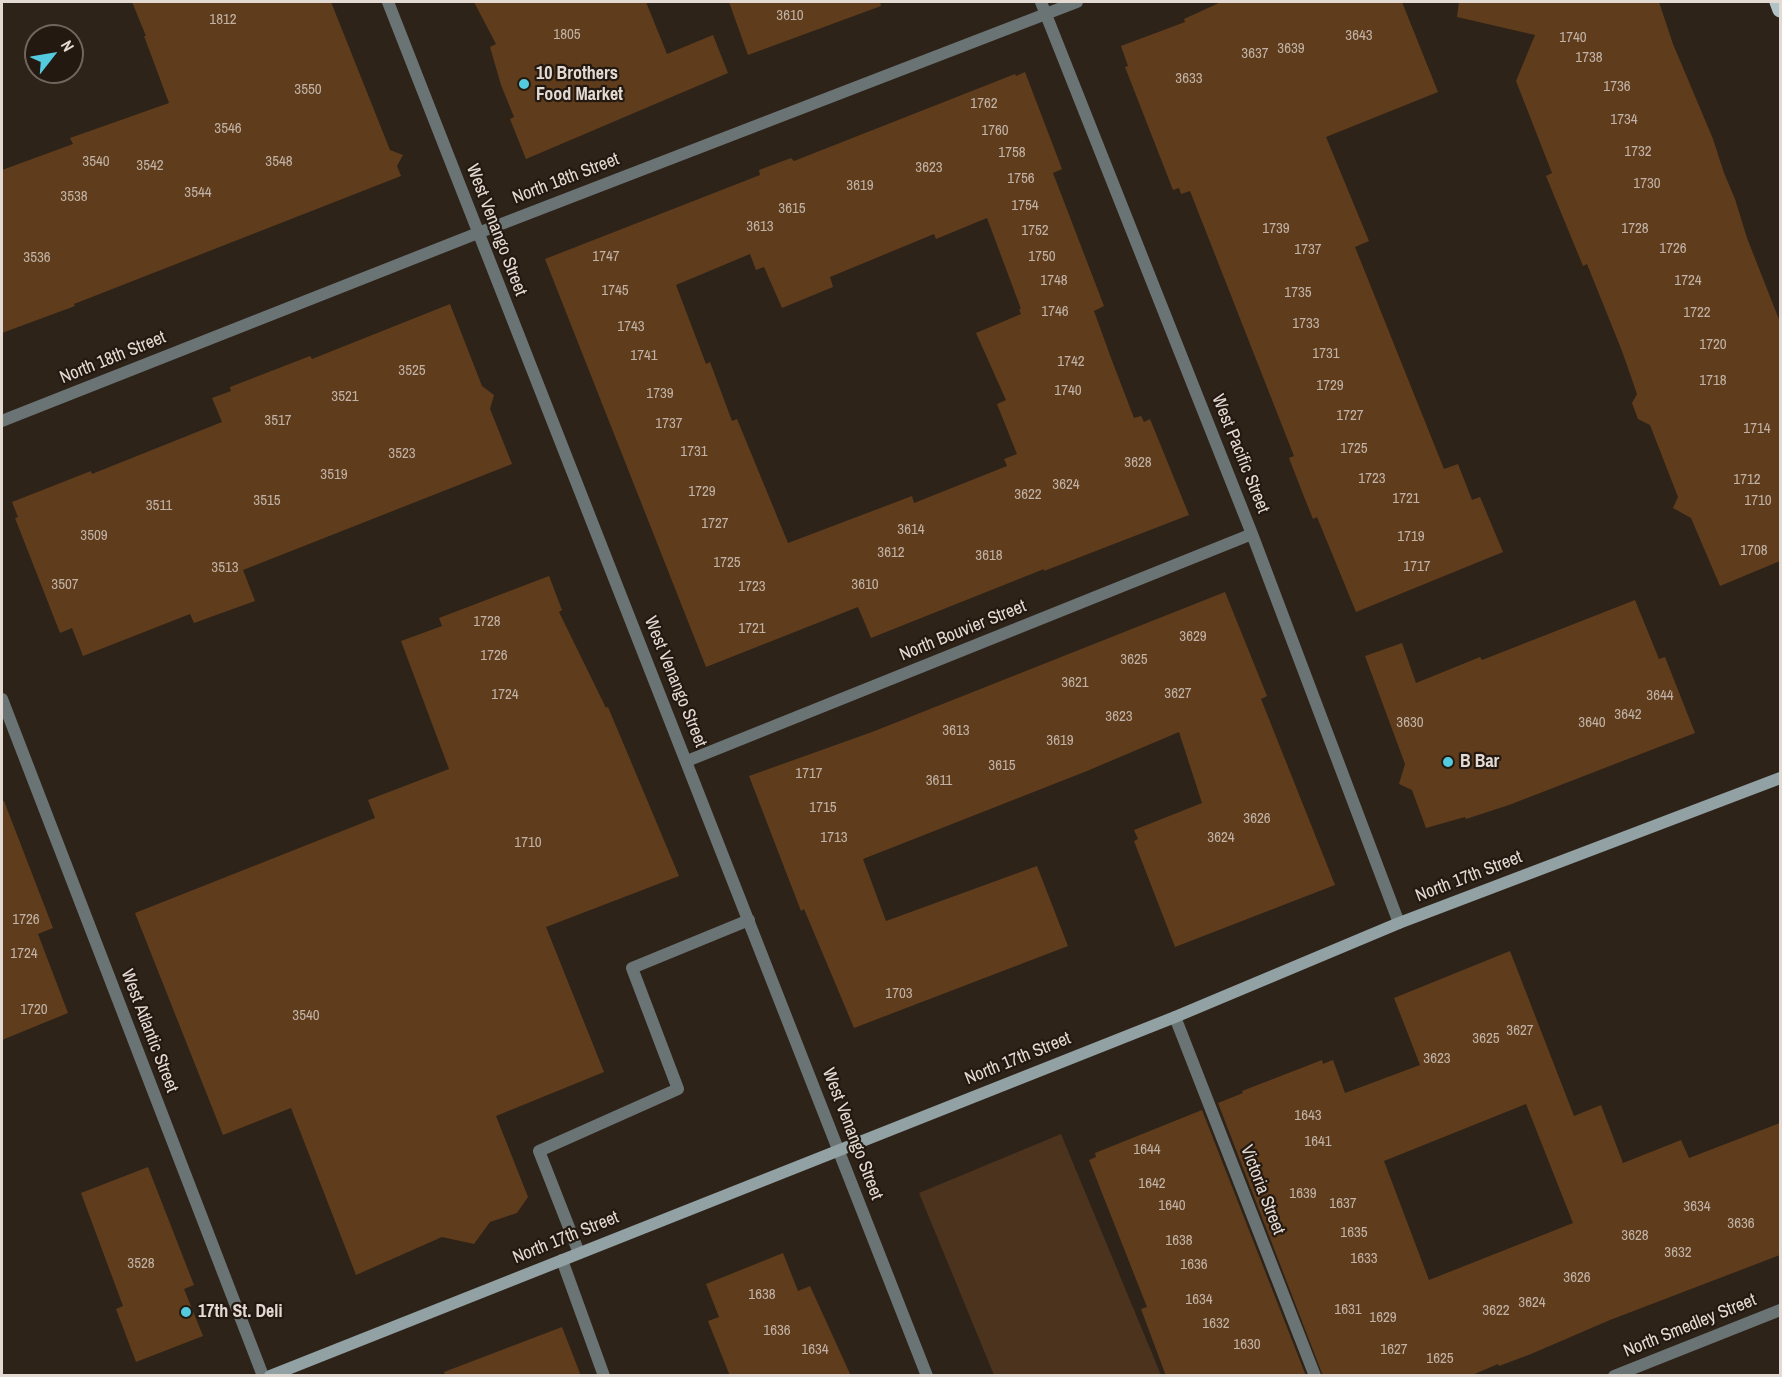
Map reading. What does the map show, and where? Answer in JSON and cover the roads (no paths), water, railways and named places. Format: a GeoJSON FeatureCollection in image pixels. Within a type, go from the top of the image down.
{"type":"FeatureCollection","features":[{"type":"Feature","properties":{"kind":"main road"},"geometry":{"type":"LineString","coordinates":[[1777,2],[1780,10]]}},
{"type":"Feature","properties":{"kind":"street","name":"West Venango Street"},"geometry":{"type":"LineString","coordinates":[[388,2],[927,1376]]}},
{"type":"Feature","properties":{"kind":"street","name":"West Pacific Street"},"geometry":{"type":"LineString","coordinates":[[1041,2],[1252,534],[1399,923]]}},
{"type":"Feature","properties":{"kind":"street","name":"North 18th Street"},"geometry":{"type":"LineString","coordinates":[[2,422],[477,233],[1077,2]]}},
{"type":"Feature","properties":{"kind":"street","name":"North Bouvier Street"},"geometry":{"type":"LineString","coordinates":[[687,762],[1252,534]]}},
{"type":"Feature","properties":{"kind":"street","name":"West Atlantic Street"},"geometry":{"type":"LineString","coordinates":[[2,699],[263,1376]]}},
{"type":"Feature","properties":{"kind":"street","name":"North 17th Street"},"geometry":{"type":"LineString","coordinates":[[270,1376],[1175,1017],[1399,923],[1780,778]]}},
{"type":"Feature","properties":{"kind":"street"},"geometry":{"type":"LineString","coordinates":[[579,1253],[539,1151],[678,1089],[632,968],[749,920]]}},
{"type":"Feature","properties":{"kind":"street","name":"Victoria Street"},"geometry":{"type":"LineString","coordinates":[[1175,1017],[1315,1376]]}},
{"type":"Feature","properties":{"kind":"street"},"geometry":{"type":"LineString","coordinates":[[562,1260],[604,1376]]}},
{"type":"Feature","properties":{"kind":"street","name":"North Smedley Street"},"geometry":{"type":"LineString","coordinates":[[1614,1376],[1780,1310]]}},
{"type":"Feature","properties":{"kind":"place","name":"10 Brothers Food Market"},"geometry":{"type":"Point","coordinates":[524,84]}},
{"type":"Feature","properties":{"kind":"place","name":"B Bar"},"geometry":{"type":"Point","coordinates":[1448,762]}},
{"type":"Feature","properties":{"kind":"place","name":"17th St. Deli"},"geometry":{"type":"Point","coordinates":[186,1312]}}]}
